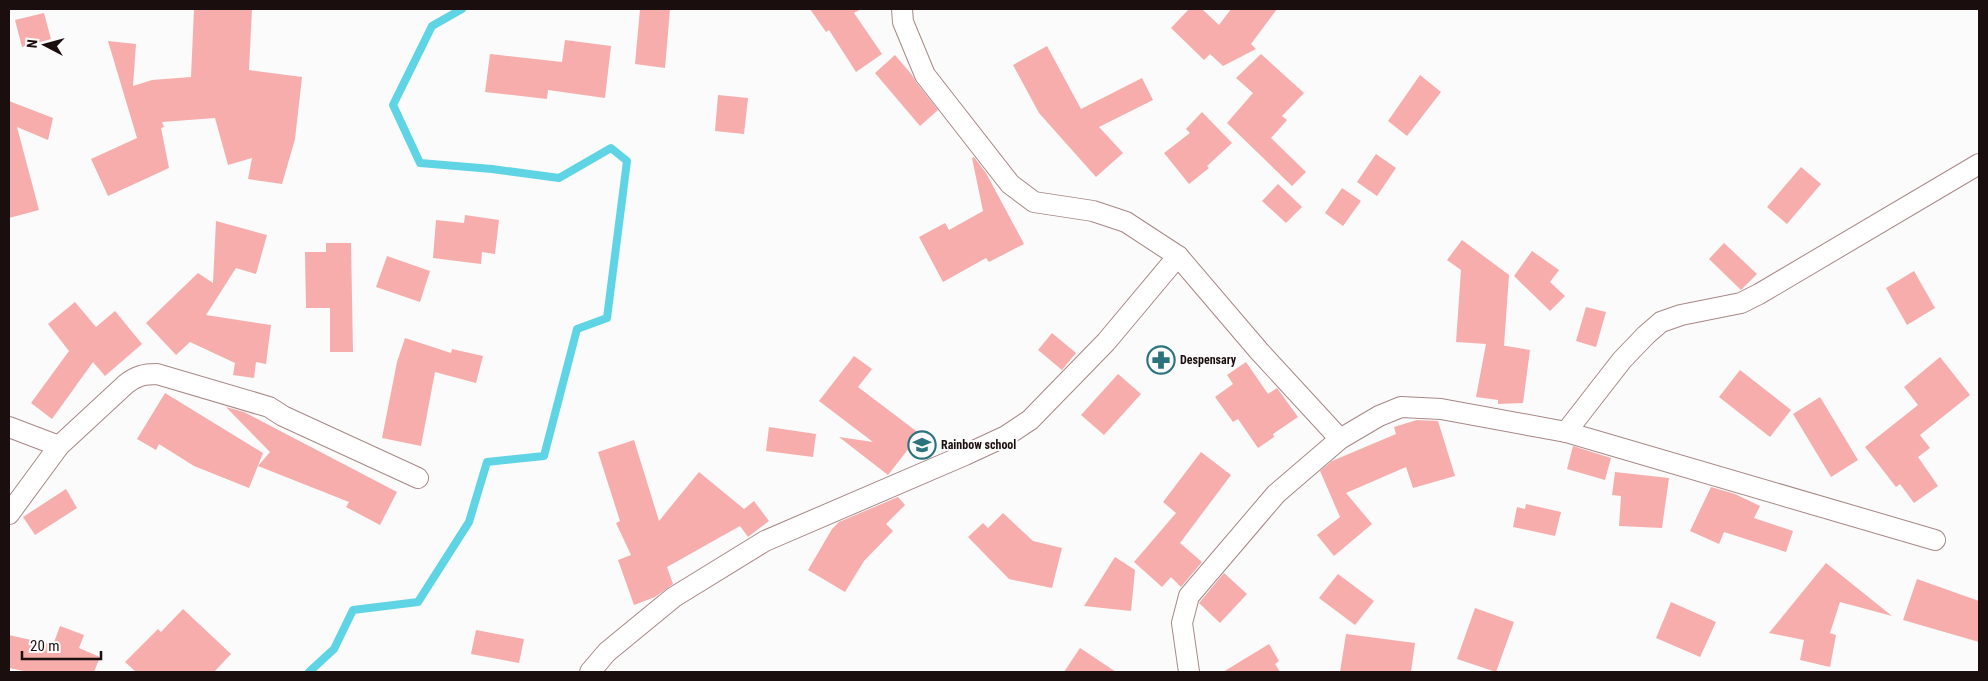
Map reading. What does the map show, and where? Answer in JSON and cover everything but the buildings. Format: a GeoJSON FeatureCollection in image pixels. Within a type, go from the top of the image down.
{"type":"FeatureCollection","features":[{"type":"Feature","properties":{"kind":"street"},"geometry":{"type":"LineString","coordinates":[[902,9],[903,22],[925,75],[1010,184],[1034,202],[1093,211],[1126,222],[1178,256],[1259,351],[1340,439]]}},
{"type":"Feature","properties":{"kind":"street"},"geometry":{"type":"LineString","coordinates":[[1566,432],[1622,360],[1661,322],[1681,315],[1741,303],[1979,164]]}},
{"type":"Feature","properties":{"kind":"street"},"geometry":{"type":"LineString","coordinates":[[590,672],[607,652],[674,597],[765,540],[982,447],[1006,436],[1030,420],[1106,342],[1178,256]]}},
{"type":"Feature","properties":{"kind":"street"},"geometry":{"type":"LineString","coordinates":[[9,514],[59,446],[134,377],[146,374],[157,374],[269,407],[283,416],[418,478]]}},
{"type":"Feature","properties":{"kind":"street"},"geometry":{"type":"LineString","coordinates":[[1189,672],[1182,623],[1189,596],[1276,494],[1340,439],[1379,416],[1401,407],[1441,409],[1566,432],[1935,540]]}},
{"type":"Feature","properties":{"kind":"street"},"geometry":{"type":"LineString","coordinates":[[9,427],[59,446]]}},
{"type":"Feature","properties":{"kind":"waterway"},"geometry":{"type":"LineString","coordinates":[[309,672],[334,649],[353,610],[418,602],[469,522],[487,462],[544,456],[577,329],[607,318],[627,161],[611,148],[559,178],[492,169],[420,163],[393,105],[432,26],[462,9]]}},
{"type":"Feature","properties":{"kind":"place","name":"Despensary"},"geometry":{"type":"Point","coordinates":[1161,360]}},
{"type":"Feature","properties":{"kind":"place","name":"Rainbow school"},"geometry":{"type":"Point","coordinates":[922,445]}}]}
